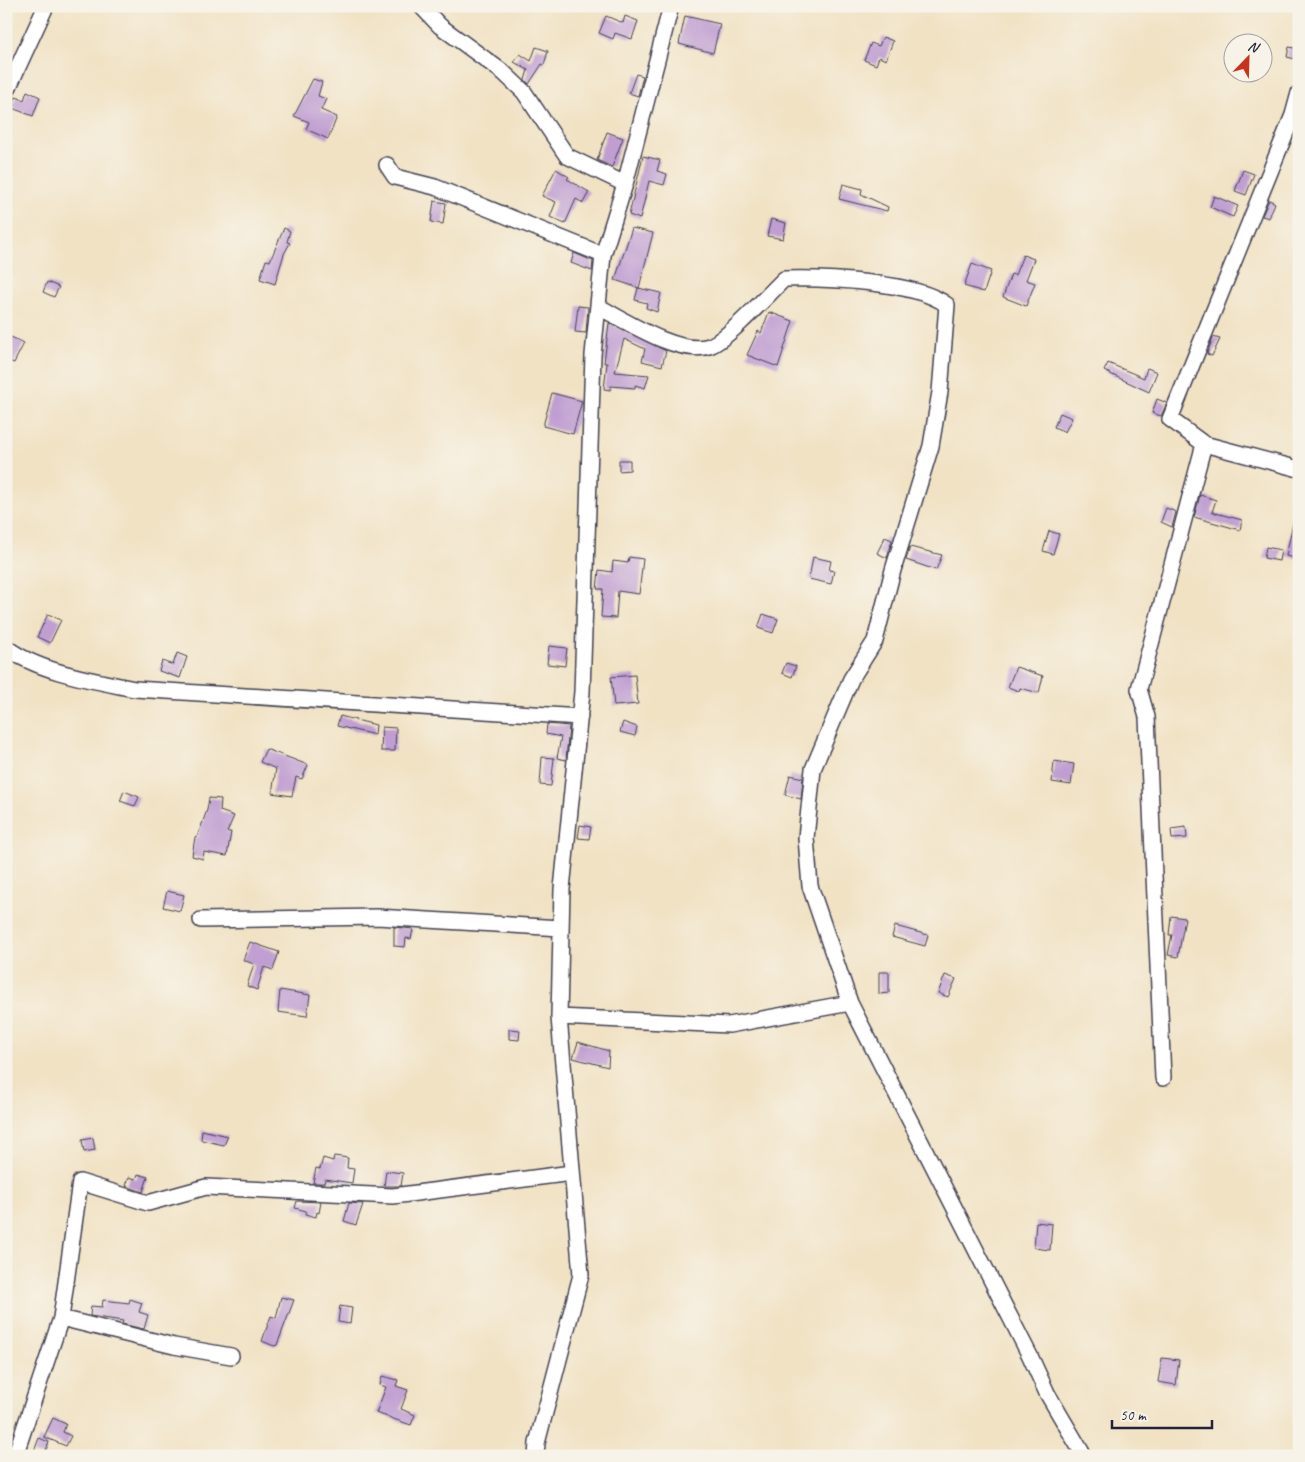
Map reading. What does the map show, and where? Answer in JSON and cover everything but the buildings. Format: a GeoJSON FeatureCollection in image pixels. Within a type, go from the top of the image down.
{"type":"FeatureCollection","features":[{"type":"Feature","properties":{"kind":"street"},"geometry":{"type":"LineString","coordinates":[[6,93],[46,6]]}},
{"type":"Feature","properties":{"kind":"street"},"geometry":{"type":"LineString","coordinates":[[421,6],[440,26],[504,73],[524,92],[567,156],[626,184]]}},
{"type":"Feature","properties":{"kind":"street"},"geometry":{"type":"LineString","coordinates":[[536,1456],[537,1443],[580,1275],[559,1017],[562,888],[582,692],[592,355],[599,307],[603,256],[626,184],[671,6]]}},
{"type":"Feature","properties":{"kind":"street"},"geometry":{"type":"LineString","coordinates":[[1299,93],[1292,115],[1170,419],[1204,444],[1299,469]]}},
{"type":"Feature","properties":{"kind":"street"},"geometry":{"type":"LineString","coordinates":[[387,165],[395,177],[435,187],[603,256]]}},
{"type":"Feature","properties":{"kind":"street"},"geometry":{"type":"LineString","coordinates":[[599,307],[676,346],[710,346],[733,329],[784,279],[811,278],[893,286],[938,298],[947,305],[940,392],[931,446],[893,570],[875,641],[851,678],[813,769],[806,838],[810,886],[850,1003],[1030,1356],[1047,1393],[1084,1456]]}},
{"type":"Feature","properties":{"kind":"street"},"geometry":{"type":"LineString","coordinates":[[1163,1078],[1147,717],[1139,689],[1204,444]]}},
{"type":"Feature","properties":{"kind":"street"},"geometry":{"type":"LineString","coordinates":[[6,647],[17,656],[75,677],[135,690],[580,717]]}},
{"type":"Feature","properties":{"kind":"street"},"geometry":{"type":"LineString","coordinates":[[201,920],[377,917],[561,928]]}},
{"type":"Feature","properties":{"kind":"street"},"geometry":{"type":"LineString","coordinates":[[559,1017],[729,1025],[850,1003]]}},
{"type":"Feature","properties":{"kind":"street"},"geometry":{"type":"LineString","coordinates":[[15,1456],[60,1318],[80,1182],[148,1203],[206,1187],[393,1196],[572,1173]]}},
{"type":"Feature","properties":{"kind":"street"},"geometry":{"type":"LineString","coordinates":[[60,1318],[174,1346],[230,1356]]}}]}
